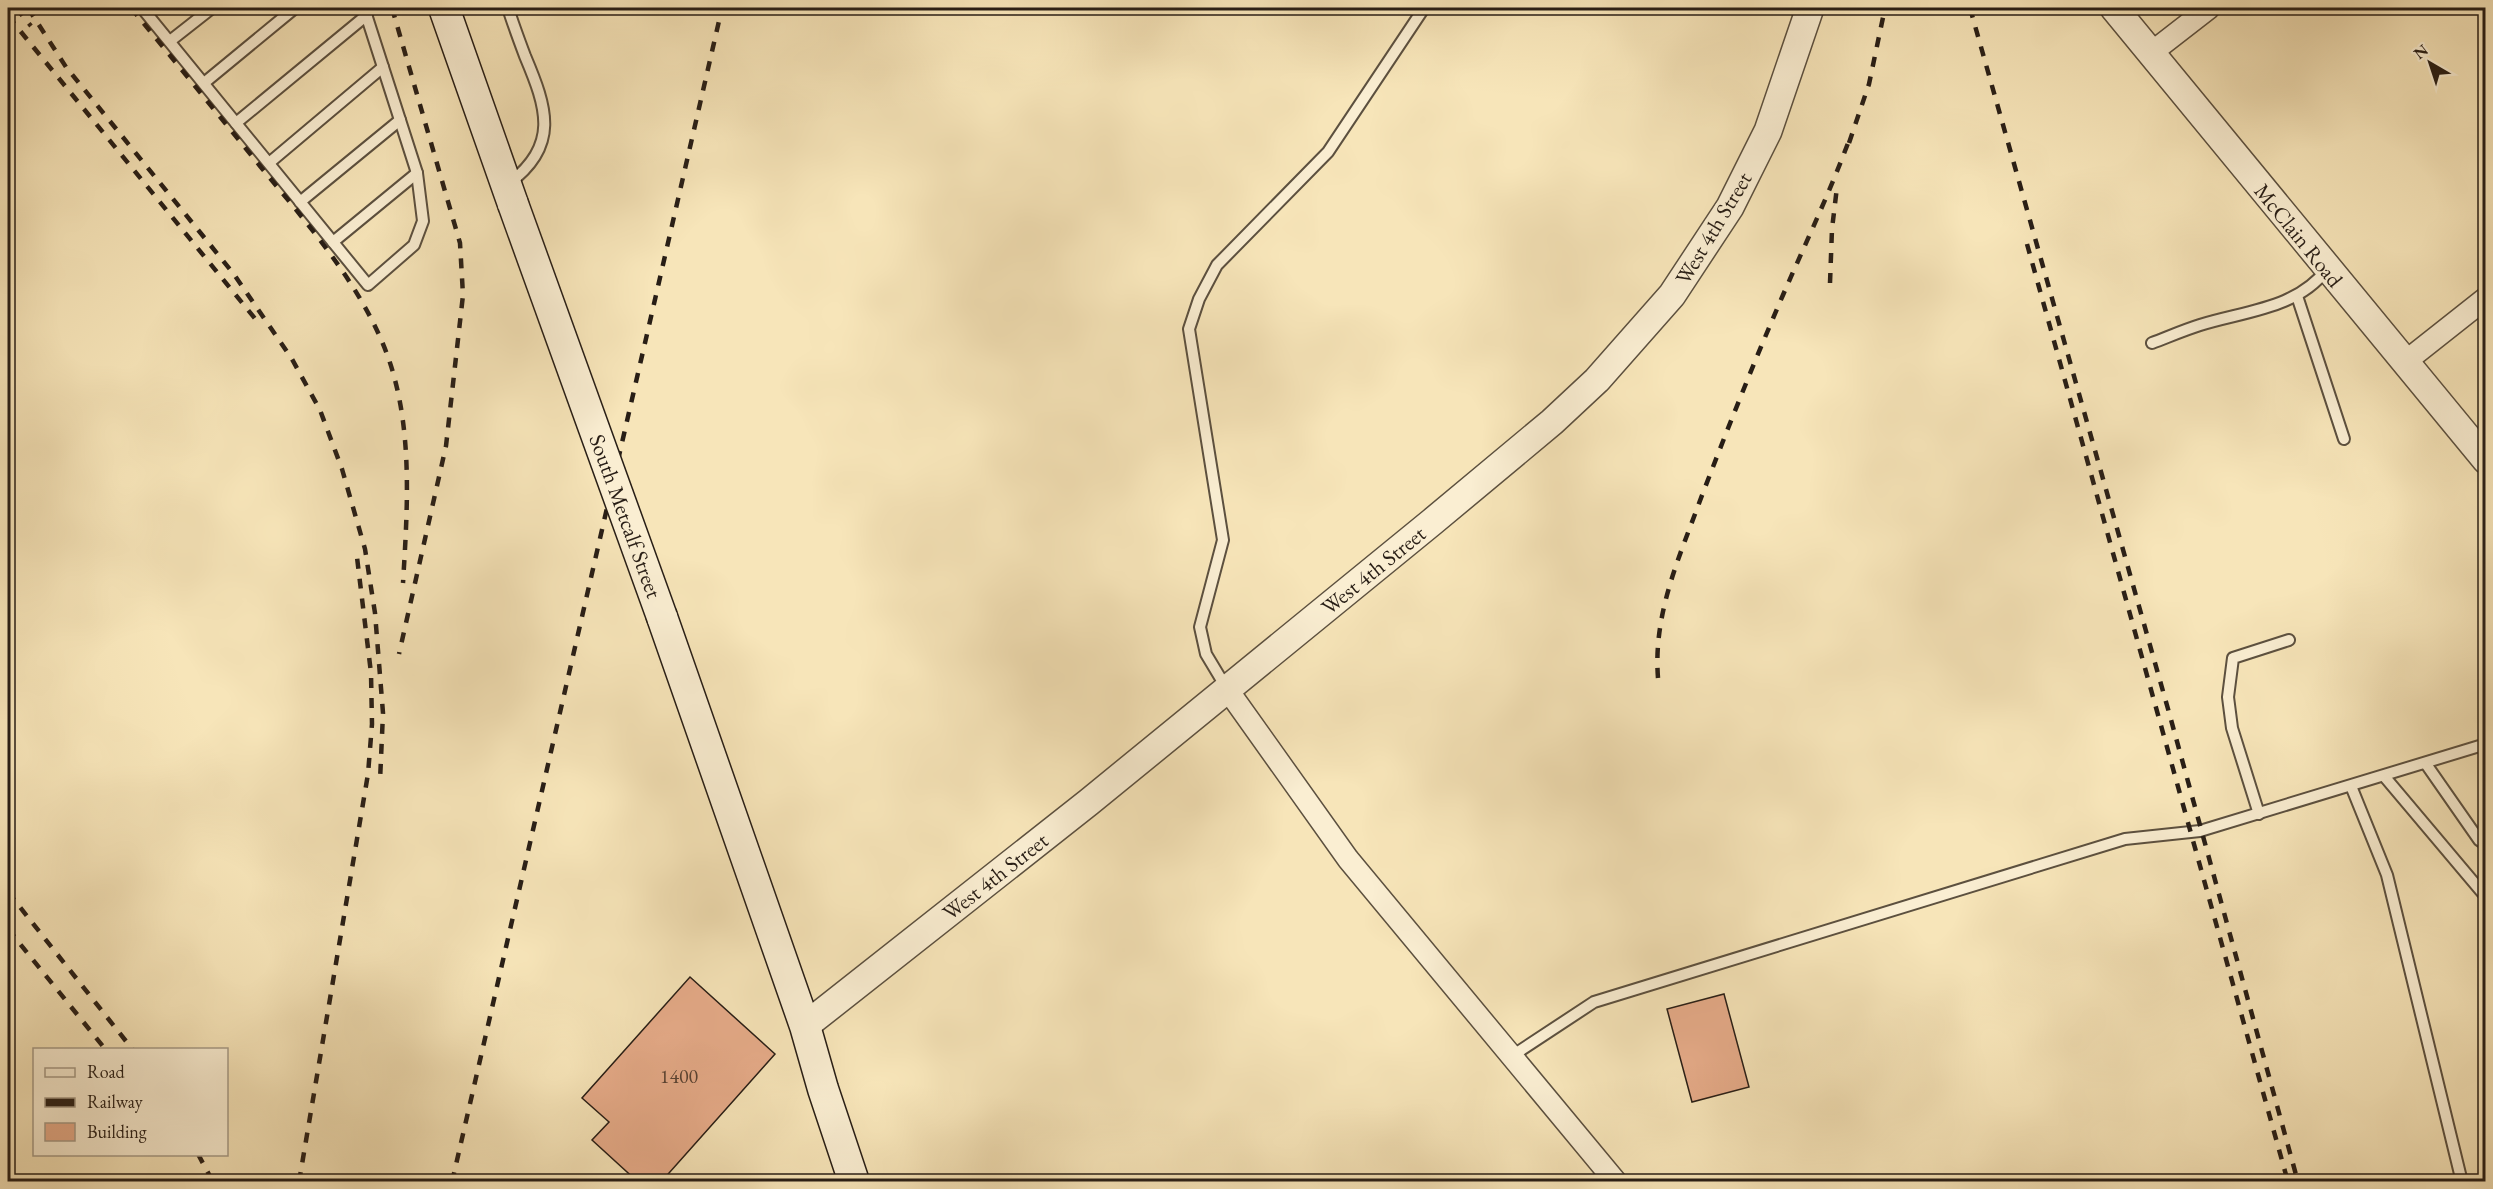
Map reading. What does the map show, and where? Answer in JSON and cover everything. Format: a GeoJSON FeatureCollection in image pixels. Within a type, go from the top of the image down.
{"type":"FeatureCollection","features":[{"type":"Feature","properties":{"kind":"main road","name":"South Metcalf Street"},"geometry":{"type":"LineString","coordinates":[[444,8],[509,195],[662,617],[805,1026],[854,1182]]}},
{"type":"Feature","properties":{"kind":"street","name":"West 4th Street"},"geometry":{"type":"LineString","coordinates":[[805,1026],[1089,802],[1552,422],[1597,380],[1672,295],[1730,207],[1768,131],[1810,8]]}},
{"type":"Feature","properties":{"kind":"street","name":"McClain Road"},"geometry":{"type":"LineString","coordinates":[[2114,8],[2486,460]]}},
{"type":"Feature","properties":{"kind":"street"},"geometry":{"type":"LineString","coordinates":[[2151,53],[2209,8]]}},
{"type":"Feature","properties":{"kind":"street"},"geometry":{"type":"LineString","coordinates":[[2405,362],[2486,298]]}},
{"type":"Feature","properties":{"kind":"street"},"geometry":{"type":"LineString","coordinates":[[1227,689],[1347,859],[1616,1182]]}},
{"type":"Feature","properties":{"kind":"lane"},"geometry":{"type":"LineString","coordinates":[[142,8],[368,285],[414,245],[423,221],[417,173],[365,11],[236,123]]}},
{"type":"Feature","properties":{"kind":"lane"},"geometry":{"type":"LineString","coordinates":[[170,41],[212,8]]}},
{"type":"Feature","properties":{"kind":"lane"},"geometry":{"type":"LineString","coordinates":[[204,83],[296,8]]}},
{"type":"Feature","properties":{"kind":"lane"},"geometry":{"type":"LineString","coordinates":[[508,8],[540,90],[545,128],[539,152],[509,195]]}},
{"type":"Feature","properties":{"kind":"lane"},"geometry":{"type":"LineString","coordinates":[[1227,689],[1206,654],[1200,627],[1223,540],[1189,329],[1200,299],[1217,265],[1328,152],[1424,8]]}},
{"type":"Feature","properties":{"kind":"lane"},"geometry":{"type":"LineString","coordinates":[[269,163],[383,67]]}},
{"type":"Feature","properties":{"kind":"lane"},"geometry":{"type":"LineString","coordinates":[[300,201],[400,120]]}},
{"type":"Feature","properties":{"kind":"lane"},"geometry":{"type":"LineString","coordinates":[[333,242],[417,173]]}},
{"type":"Feature","properties":{"kind":"lane"},"geometry":{"type":"LineString","coordinates":[[2152,343],[2200,325],[2297,296],[2327,269]]}},
{"type":"Feature","properties":{"kind":"lane"},"geometry":{"type":"LineString","coordinates":[[2297,296],[2344,439]]}},
{"type":"Feature","properties":{"kind":"lane"},"geometry":{"type":"LineString","coordinates":[[2259,814],[2232,728],[2228,697],[2233,658],[2289,640]]}},
{"type":"Feature","properties":{"kind":"lane"},"geometry":{"type":"LineString","coordinates":[[1512,1056],[1594,1002],[2125,839],[2200,831],[2486,744]]}},
{"type":"Feature","properties":{"kind":"lane"},"geometry":{"type":"LineString","coordinates":[[2426,764],[2479,840],[2486,845]]}},
{"type":"Feature","properties":{"kind":"lane"},"geometry":{"type":"LineString","coordinates":[[2384,776],[2486,897]]}},
{"type":"Feature","properties":{"kind":"lane"},"geometry":{"type":"LineString","coordinates":[[2351,786],[2387,875],[2463,1182]]}},
{"type":"Feature","properties":{"kind":"building"},"geometry":{"type":"Polygon","coordinates":[[[690,977],[775,1054],[661,1182],[638,1182],[592,1140],[609,1122],[582,1098],[690,977]]]}},
{"type":"Feature","properties":{"kind":"building"},"geometry":{"type":"Polygon","coordinates":[[[1724,994],[1749,1087],[1692,1102],[1667,1009],[1724,994]]]}},
{"type":"Feature","properties":{"kind":"railway"},"geometry":{"type":"LineString","coordinates":[[16,8],[31,26]]}},
{"type":"Feature","properties":{"kind":"railway"},"geometry":{"type":"LineString","coordinates":[[28,8],[66,67],[233,273],[292,359],[320,410],[342,469],[365,549],[375,613],[383,713],[380,781]]}},
{"type":"Feature","properties":{"kind":"railway"},"geometry":{"type":"LineString","coordinates":[[131,8],[300,214],[339,266],[373,322],[386,350],[395,380],[404,430],[407,481],[403,583]]}},
{"type":"Feature","properties":{"kind":"railway"},"geometry":{"type":"LineString","coordinates":[[392,8],[460,243],[463,295],[446,446],[399,654]]}},
{"type":"Feature","properties":{"kind":"railway"},"geometry":{"type":"LineString","coordinates":[[452,1182],[722,8]]}},
{"type":"Feature","properties":{"kind":"railway"},"geometry":{"type":"LineString","coordinates":[[1849,143],[1869,84],[1885,8]]}},
{"type":"Feature","properties":{"kind":"railway"},"geometry":{"type":"LineString","coordinates":[[1970,8],[2170,716],[2298,1182]]}},
{"type":"Feature","properties":{"kind":"railway"},"geometry":{"type":"LineString","coordinates":[[8,16],[257,321]]}},
{"type":"Feature","properties":{"kind":"railway"},"geometry":{"type":"LineString","coordinates":[[1658,678],[1660,631],[1676,564],[1751,371],[1851,135]]}},
{"type":"Feature","properties":{"kind":"railway"},"geometry":{"type":"LineString","coordinates":[[1830,283],[1832,229],[1837,187]]}},
{"type":"Feature","properties":{"kind":"railway"},"geometry":{"type":"LineString","coordinates":[[2027,244],[2288,1182]]}},
{"type":"Feature","properties":{"kind":"railway"},"geometry":{"type":"LineString","coordinates":[[299,1182],[368,774],[372,724],[371,673],[356,549]]}},
{"type":"Feature","properties":{"kind":"railway"},"geometry":{"type":"LineString","coordinates":[[8,892],[131,1048]]}},
{"type":"Feature","properties":{"kind":"railway"},"geometry":{"type":"LineString","coordinates":[[8,929],[104,1048]]}},
{"type":"Feature","properties":{"kind":"railway"},"geometry":{"type":"LineString","coordinates":[[199,1156],[213,1182]]}}]}
